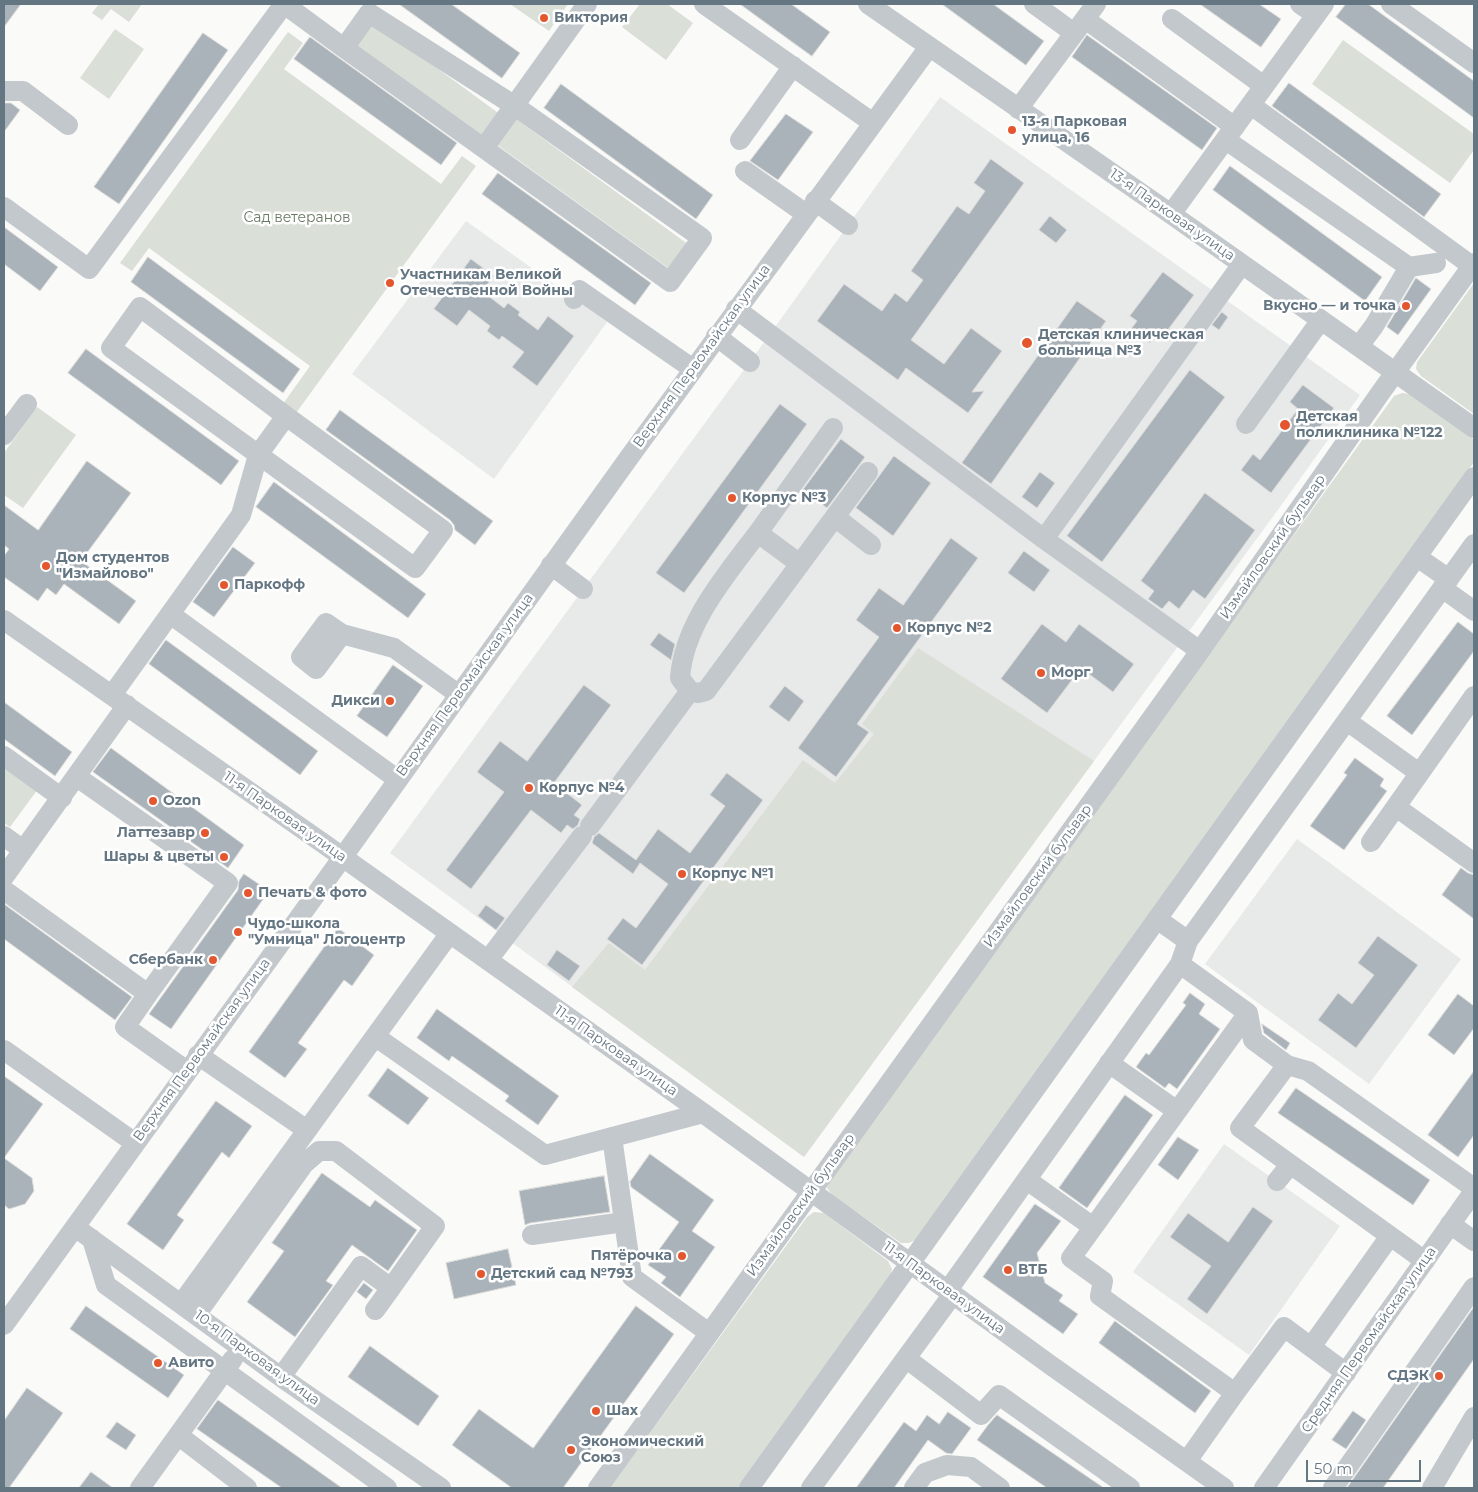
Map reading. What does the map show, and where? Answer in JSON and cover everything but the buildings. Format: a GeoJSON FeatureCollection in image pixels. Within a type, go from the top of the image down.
{"type":"FeatureCollection","features":[{"type":"Feature","properties":{"kind":"street"},"geometry":{"type":"LineString","coordinates":[[4,207],[90,269],[284,4],[344,48],[670,282],[702,238],[515,106],[369,13],[344,48]]}},
{"type":"Feature","properties":{"kind":"street"},"geometry":{"type":"LineString","coordinates":[[484,148],[587,4]]}},
{"type":"Feature","properties":{"kind":"street"},"geometry":{"type":"LineString","coordinates":[[704,4],[873,123]]}},
{"type":"Feature","properties":{"kind":"street","name":"13-я Парковая улица"},"geometry":{"type":"LineString","coordinates":[[868,4],[1171,214],[1474,428]]}},
{"type":"Feature","properties":{"kind":"street"},"geometry":{"type":"LineString","coordinates":[[1034,4],[1085,19],[1231,133],[1409,267],[1436,263]]}},
{"type":"Feature","properties":{"kind":"street"},"geometry":{"type":"LineString","coordinates":[[1391,4],[1474,63]]}},
{"type":"Feature","properties":{"kind":"street"},"geometry":{"type":"LineString","coordinates":[[1171,214],[1251,106],[1313,7]]}},
{"type":"Feature","properties":{"kind":"street"},"geometry":{"type":"LineString","coordinates":[[1018,109],[1085,19]]}},
{"type":"Feature","properties":{"kind":"street"},"geometry":{"type":"LineString","coordinates":[[1172,19],[1264,86]]}},
{"type":"Feature","properties":{"kind":"street","name":"Верхняя Первомайская улица"},"geometry":{"type":"LineString","coordinates":[[5,1320],[75,1227],[716,336],[929,47]]}},
{"type":"Feature","properties":{"kind":"street"},"geometry":{"type":"LineString","coordinates":[[740,140],[793,66]]}},
{"type":"Feature","properties":{"kind":"street"},"geometry":{"type":"LineString","coordinates":[[4,91],[23,91],[68,125]]}},
{"type":"Feature","properties":{"kind":"street"},"geometry":{"type":"LineString","coordinates":[[1251,106],[1473,264]]}},
{"type":"Feature","properties":{"kind":"street"},"geometry":{"type":"LineString","coordinates":[[745,171],[811,208],[848,225]]}},
{"type":"Feature","properties":{"kind":"street"},"geometry":{"type":"LineString","coordinates":[[1044,539],[1242,264]]}},
{"type":"Feature","properties":{"kind":"street","name":"Измайловский бульвар"},"geometry":{"type":"LineString","coordinates":[[598,1488],[1200,651],[1473,264]]}},
{"type":"Feature","properties":{"kind":"street"},"geometry":{"type":"LineString","coordinates":[[1359,346],[1374,326],[1409,267]]}},
{"type":"Feature","properties":{"kind":"street"},"geometry":{"type":"LineString","coordinates":[[574,299],[579,290],[693,370]]}},
{"type":"Feature","properties":{"kind":"street"},"geometry":{"type":"LineString","coordinates":[[140,307],[443,530],[415,568],[258,454],[111,348],[140,307]]}},
{"type":"Feature","properties":{"kind":"street"},"geometry":{"type":"LineString","coordinates":[[736,309],[1044,539],[1200,651]]}},
{"type":"Feature","properties":{"kind":"street"},"geometry":{"type":"LineString","coordinates":[[1246,424],[1321,320]]}},
{"type":"Feature","properties":{"kind":"street"},"geometry":{"type":"LineString","coordinates":[[716,336],[750,362]]}},
{"type":"Feature","properties":{"kind":"street"},"geometry":{"type":"LineString","coordinates":[[4,435],[27,404]]}},
{"type":"Feature","properties":{"kind":"street"},"geometry":{"type":"LineString","coordinates":[[4,877],[77,777],[119,700],[170,614],[241,515],[258,454],[286,416]]}},
{"type":"Feature","properties":{"kind":"street"},"geometry":{"type":"LineString","coordinates":[[834,428],[718,587],[699,619],[682,661],[680,678],[690,691],[698,693],[706,691],[868,472]]}},
{"type":"Feature","properties":{"kind":"street"},"geometry":{"type":"LineString","coordinates":[[749,1488],[1474,477]]}},
{"type":"Feature","properties":{"kind":"street"},"geometry":{"type":"LineString","coordinates":[[835,517],[871,545]]}},
{"type":"Feature","properties":{"kind":"street"},"geometry":{"type":"LineString","coordinates":[[758,532],[800,564]]}},
{"type":"Feature","properties":{"kind":"street"},"geometry":{"type":"LineString","coordinates":[[811,1488],[907,1359],[1026,1180],[1180,964],[1188,941],[1474,544]]}},
{"type":"Feature","properties":{"kind":"street"},"geometry":{"type":"LineString","coordinates":[[1417,557],[1474,611]]}},
{"type":"Feature","properties":{"kind":"street"},"geometry":{"type":"LineString","coordinates":[[551,565],[583,589]]}},
{"type":"Feature","properties":{"kind":"street"},"geometry":{"type":"LineString","coordinates":[[170,614],[397,779]]}},
{"type":"Feature","properties":{"kind":"street","name":"11-я Парковая улица"},"geometry":{"type":"LineString","coordinates":[[4,620],[704,1113],[1224,1488]]}},
{"type":"Feature","properties":{"kind":"street"},"geometry":{"type":"LineString","coordinates":[[342,634],[394,648],[458,694]]}},
{"type":"Feature","properties":{"kind":"street"},"geometry":{"type":"LineString","coordinates":[[488,960],[690,691]]}},
{"type":"Feature","properties":{"kind":"street"},"geometry":{"type":"LineString","coordinates":[[1378,836],[1419,773],[1474,696]]}},
{"type":"Feature","properties":{"kind":"street"},"geometry":{"type":"LineString","coordinates":[[1347,721],[1419,773]]}},
{"type":"Feature","properties":{"kind":"street"},"geometry":{"type":"LineString","coordinates":[[4,756],[62,798]]}},
{"type":"Feature","properties":{"kind":"street"},"geometry":{"type":"LineString","coordinates":[[77,777],[228,883],[125,1027],[193,1063],[308,1130]]}},
{"type":"Feature","properties":{"kind":"street"},"geometry":{"type":"LineString","coordinates":[[1396,807],[1474,863]]}},
{"type":"Feature","properties":{"kind":"street"},"geometry":{"type":"LineString","coordinates":[[4,836],[23,850]]}},
{"type":"Feature","properties":{"kind":"street"},"geometry":{"type":"LineString","coordinates":[[4,890],[148,994]]}},
{"type":"Feature","properties":{"kind":"street"},"geometry":{"type":"LineString","coordinates":[[1157,919],[1188,941]]}},
{"type":"Feature","properties":{"kind":"street"},"geometry":{"type":"LineString","coordinates":[[189,1309],[308,1130],[450,933]]}},
{"type":"Feature","properties":{"kind":"street"},"geometry":{"type":"LineString","coordinates":[[1180,964],[1248,1013],[1253,1040],[1287,1064],[1308,1071],[1474,1190]]}},
{"type":"Feature","properties":{"kind":"street"},"geometry":{"type":"LineString","coordinates":[[1235,1393],[1100,1296],[1103,1281],[1071,1258],[1248,1013]]}},
{"type":"Feature","properties":{"kind":"street"},"geometry":{"type":"LineString","coordinates":[[376,1037],[545,1155],[704,1113]]}},
{"type":"Feature","properties":{"kind":"street"},"geometry":{"type":"LineString","coordinates":[[4,1050],[135,1143]]}},
{"type":"Feature","properties":{"kind":"street"},"geometry":{"type":"LineString","coordinates":[[1109,1063],[1177,1111]]}},
{"type":"Feature","properties":{"kind":"street"},"geometry":{"type":"LineString","coordinates":[[1287,1064],[1240,1128],[1424,1261]]}},
{"type":"Feature","properties":{"kind":"street"},"geometry":{"type":"LineString","coordinates":[[612,1137],[632,1277],[709,1333]]}},
{"type":"Feature","properties":{"kind":"street"},"geometry":{"type":"LineString","coordinates":[[189,1309],[304,1164],[319,1151],[336,1151],[435,1226],[375,1310]]}},
{"type":"Feature","properties":{"kind":"street"},"geometry":{"type":"LineString","coordinates":[[1277,1181],[1290,1164]]}},
{"type":"Feature","properties":{"kind":"street"},"geometry":{"type":"LineString","coordinates":[[1026,1180],[1093,1227]]}},
{"type":"Feature","properties":{"kind":"street","name":"Средняя Первомайская улица"},"geometry":{"type":"LineString","coordinates":[[1264,1488],[1474,1190]]}},
{"type":"Feature","properties":{"kind":"street"},"geometry":{"type":"LineString","coordinates":[[532,1235],[624,1222]]}},
{"type":"Feature","properties":{"kind":"street"},"geometry":{"type":"LineString","coordinates":[[1450,1224],[1474,1241]]}},
{"type":"Feature","properties":{"kind":"street","name":"10-я Парковая улица"},"geometry":{"type":"LineString","coordinates":[[75,1227],[281,1376],[441,1488]]}},
{"type":"Feature","properties":{"kind":"street"},"geometry":{"type":"LineString","coordinates":[[1311,1347],[1390,1236]]}},
{"type":"Feature","properties":{"kind":"street"},"geometry":{"type":"LineString","coordinates":[[92,1239],[106,1285],[386,1488]]}},
{"type":"Feature","properties":{"kind":"street"},"geometry":{"type":"LineString","coordinates":[[281,1376],[361,1266],[391,1288]]}},
{"type":"Feature","properties":{"kind":"street"},"geometry":{"type":"LineString","coordinates":[[1333,1488],[1474,1287]]}},
{"type":"Feature","properties":{"kind":"street"},"geometry":{"type":"LineString","coordinates":[[1186,1461],[1284,1327],[1346,1373]]}},
{"type":"Feature","properties":{"kind":"street"},"geometry":{"type":"LineString","coordinates":[[140,1488],[242,1347]]}},
{"type":"Feature","properties":{"kind":"street"},"geometry":{"type":"LineString","coordinates":[[907,1359],[981,1415],[999,1395],[1130,1488]]}},
{"type":"Feature","properties":{"kind":"street"},"geometry":{"type":"LineString","coordinates":[[1432,1488],[1474,1417]]}},
{"type":"Feature","properties":{"kind":"street"},"geometry":{"type":"LineString","coordinates":[[178,1435],[248,1488]]}},
{"type":"Feature","properties":{"kind":"street"},"geometry":{"type":"LineString","coordinates":[[914,1488],[925,1473],[947,1465],[971,1467],[1000,1488]]}},
{"type":"Feature","properties":{"kind":"shaded area"},"geometry":{"type":"Polygon","coordinates":[[[940,97],[1360,395],[804,1157],[390,853],[765,341],[940,97]]]}},
{"type":"Feature","properties":{"kind":"shaded area"},"geometry":{"type":"Polygon","coordinates":[[[466,221],[607,322],[494,479],[352,374],[466,221]]]}},
{"type":"Feature","properties":{"kind":"shaded area"},"geometry":{"type":"Polygon","coordinates":[[[1297,839],[1461,959],[1369,1084],[1205,964],[1297,839]]]}},
{"type":"Feature","properties":{"kind":"shaded area"},"geometry":{"type":"Polygon","coordinates":[[[1224,1144],[1340,1226],[1249,1355],[1133,1272],[1224,1144]]]}},
{"type":"Feature","properties":{"kind":"green space"},"geometry":{"type":"Polygon","coordinates":[[[99,4],[142,4],[129,22],[111,9],[102,20],[92,13],[99,4]]]}},
{"type":"Feature","properties":{"kind":"green space","name":"Виктория"},"geometry":{"type":"Polygon","coordinates":[[[510,4],[568,4],[549,31],[510,4]]]}},
{"type":"Feature","properties":{"kind":"green space"},"geometry":{"type":"Polygon","coordinates":[[[640,4],[667,4],[693,23],[666,60],[622,27],[640,4]]]}},
{"type":"Feature","properties":{"kind":"green space"},"geometry":{"type":"Polygon","coordinates":[[[370,19],[501,115],[482,141],[350,47],[370,19]]]}},
{"type":"Feature","properties":{"kind":"green space"},"geometry":{"type":"Polygon","coordinates":[[[115,29],[144,49],[109,99],[80,78],[115,29]]]}},
{"type":"Feature","properties":{"kind":"green space","name":"Сад ветеранов"},"geometry":{"type":"Polygon","coordinates":[[[288,32],[303,43],[284,69],[441,184],[462,156],[476,166],[296,413],[283,404],[310,366],[149,248],[132,271],[120,263],[288,32]]]}},
{"type":"Feature","properties":{"kind":"green space"},"geometry":{"type":"Polygon","coordinates":[[[1343,40],[1474,134],[1474,150],[1450,183],[1312,84],[1343,40]]]}},
{"type":"Feature","properties":{"kind":"green space"},"geometry":{"type":"Polygon","coordinates":[[[512,116],[689,245],[671,270],[493,142],[512,116]]]}},
{"type":"Feature","properties":{"kind":"green space"},"geometry":{"type":"Polygon","coordinates":[[[1474,283],[1474,414],[1421,376],[1416,369],[1417,362],[1474,283]]]}},
{"type":"Feature","properties":{"kind":"green space"},"geometry":{"type":"Polygon","coordinates":[[[1402,393],[1411,394],[1474,440],[1474,462],[917,1239],[909,1243],[901,1243],[832,1195],[827,1188],[830,1179],[1394,396],[1402,393]]]}},
{"type":"Feature","properties":{"kind":"green space"},"geometry":{"type":"Polygon","coordinates":[[[37,407],[76,435],[23,508],[4,495],[4,453],[37,407]]]}},
{"type":"Feature","properties":{"kind":"green space"},"geometry":{"type":"Polygon","coordinates":[[[918,648],[1094,761],[804,1157],[572,987],[609,943],[645,970],[803,760],[835,783],[874,734],[862,724],[918,648]]]}},
{"type":"Feature","properties":{"kind":"green space"},"geometry":{"type":"Polygon","coordinates":[[[4,765],[38,789],[10,827],[4,823],[4,765]]]}},
{"type":"Feature","properties":{"kind":"green space"},"geometry":{"type":"Polygon","coordinates":[[[814,1212],[824,1213],[888,1261],[892,1269],[889,1279],[738,1488],[610,1488],[807,1217],[814,1212]]]}},
{"type":"Feature","properties":{"kind":"place","name":"Виктория"},"geometry":{"type":"Point","coordinates":[544,18]}},
{"type":"Feature","properties":{"kind":"place","name":"13-я Парковая улица, 16"},"geometry":{"type":"Point","coordinates":[1012,130]}},
{"type":"Feature","properties":{"kind":"place","name":"Участникам Великой Отечественной Войны"},"geometry":{"type":"Point","coordinates":[390,283]}},
{"type":"Feature","properties":{"kind":"place","name":"Вкусно — и точка"},"geometry":{"type":"Point","coordinates":[1406,306]}},
{"type":"Feature","properties":{"kind":"place","name":"Детская клиническая больница №3"},"geometry":{"type":"Point","coordinates":[1027,343]}},
{"type":"Feature","properties":{"kind":"place","name":"Детская поликлиника №122"},"geometry":{"type":"Point","coordinates":[1285,425]}},
{"type":"Feature","properties":{"kind":"place","name":"Корпус №3"},"geometry":{"type":"Point","coordinates":[732,498]}},
{"type":"Feature","properties":{"kind":"place","name":"Дом студентов \"Измайлово\""},"geometry":{"type":"Point","coordinates":[46,566]}},
{"type":"Feature","properties":{"kind":"place","name":"Паркофф"},"geometry":{"type":"Point","coordinates":[224,585]}},
{"type":"Feature","properties":{"kind":"place","name":"Корпус №2"},"geometry":{"type":"Point","coordinates":[897,628]}},
{"type":"Feature","properties":{"kind":"place","name":"Морг"},"geometry":{"type":"Point","coordinates":[1041,673]}},
{"type":"Feature","properties":{"kind":"place","name":"Дикси"},"geometry":{"type":"Point","coordinates":[390,701]}},
{"type":"Feature","properties":{"kind":"place","name":"Корпус №4"},"geometry":{"type":"Point","coordinates":[529,788]}},
{"type":"Feature","properties":{"kind":"place","name":"Ozon"},"geometry":{"type":"Point","coordinates":[153,801]}},
{"type":"Feature","properties":{"kind":"place","name":"Латтезавр"},"geometry":{"type":"Point","coordinates":[205,833]}},
{"type":"Feature","properties":{"kind":"place","name":"Шары & цветы"},"geometry":{"type":"Point","coordinates":[224,857]}},
{"type":"Feature","properties":{"kind":"place","name":"Корпус №1"},"geometry":{"type":"Point","coordinates":[682,874]}},
{"type":"Feature","properties":{"kind":"place","name":"Печать & фото"},"geometry":{"type":"Point","coordinates":[248,893]}},
{"type":"Feature","properties":{"kind":"place","name":"Чудо-школа \"Умница\" Логоцентр"},"geometry":{"type":"Point","coordinates":[238,932]}},
{"type":"Feature","properties":{"kind":"place","name":"Сбербанк"},"geometry":{"type":"Point","coordinates":[213,960]}},
{"type":"Feature","properties":{"kind":"place","name":"Пятёрочка"},"geometry":{"type":"Point","coordinates":[682,1256]}},
{"type":"Feature","properties":{"kind":"place","name":"ВТБ"},"geometry":{"type":"Point","coordinates":[1008,1270]}},
{"type":"Feature","properties":{"kind":"place","name":"Детский сад №793"},"geometry":{"type":"Point","coordinates":[481,1274]}},
{"type":"Feature","properties":{"kind":"place","name":"Авито"},"geometry":{"type":"Point","coordinates":[158,1363]}},
{"type":"Feature","properties":{"kind":"place","name":"СДЭК"},"geometry":{"type":"Point","coordinates":[1439,1376]}},
{"type":"Feature","properties":{"kind":"place","name":"Шах"},"geometry":{"type":"Point","coordinates":[596,1411]}},
{"type":"Feature","properties":{"kind":"place","name":"Экономический Союз"},"geometry":{"type":"Point","coordinates":[571,1450]}}]}
